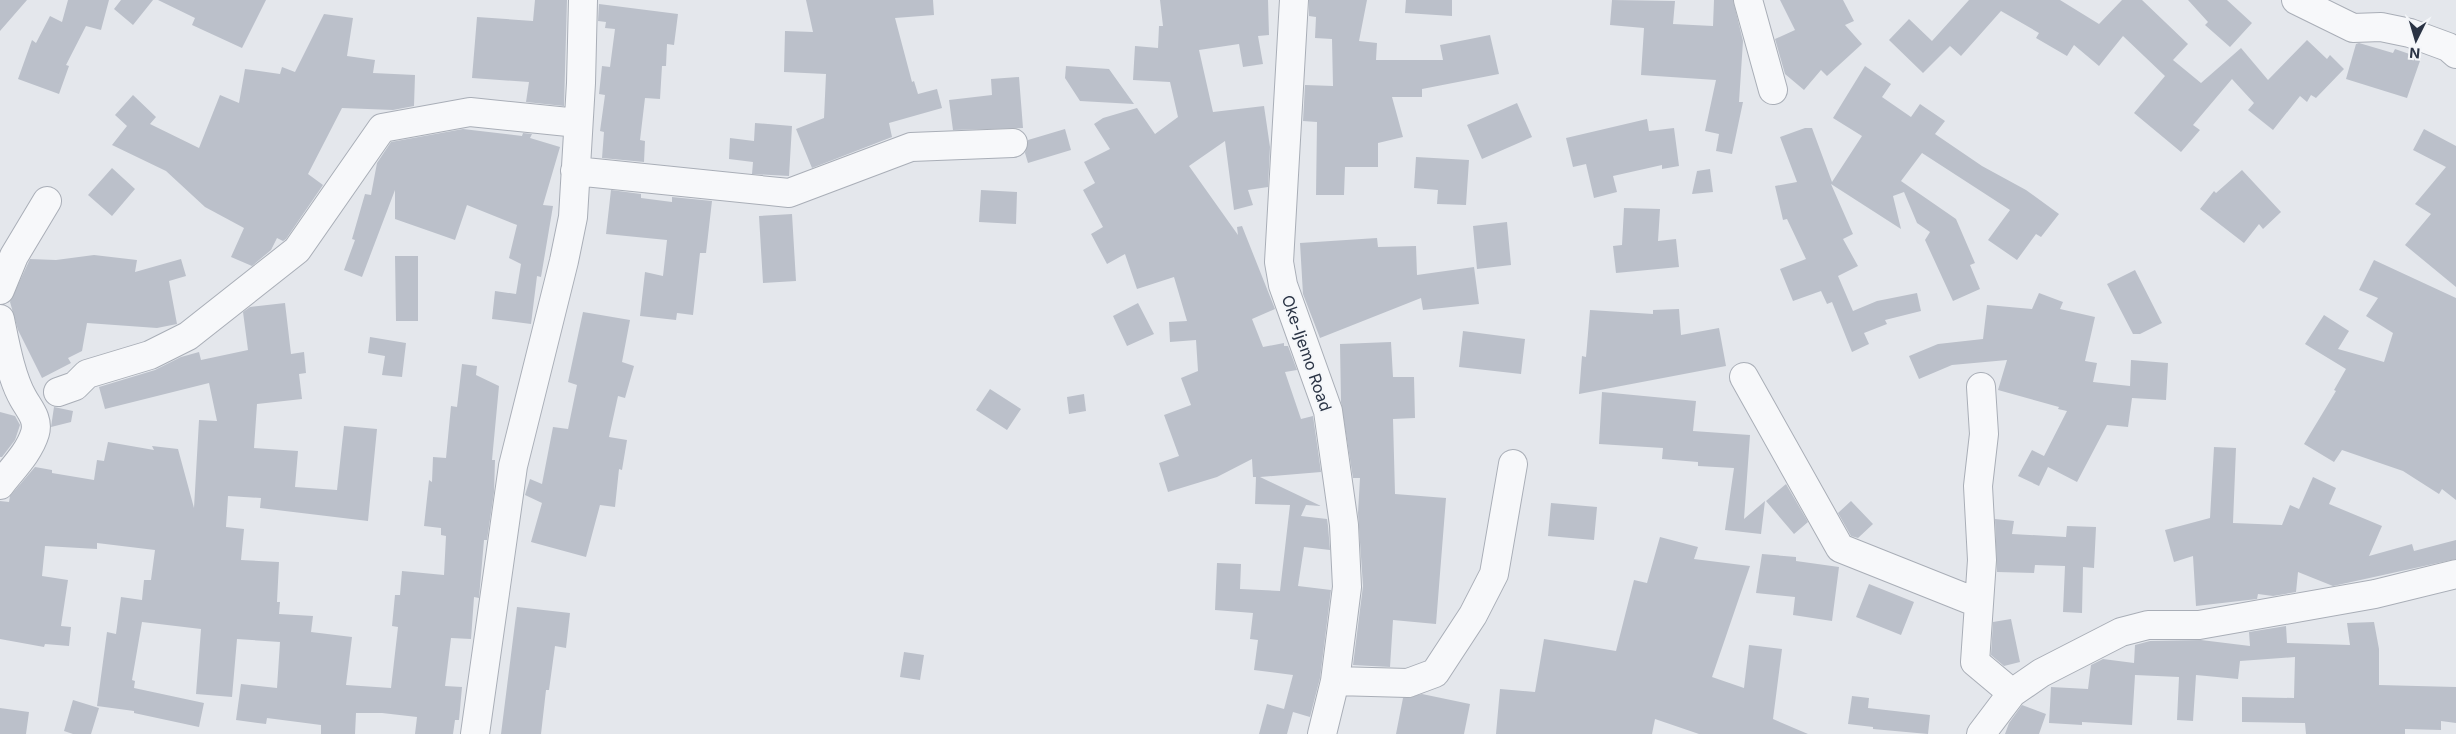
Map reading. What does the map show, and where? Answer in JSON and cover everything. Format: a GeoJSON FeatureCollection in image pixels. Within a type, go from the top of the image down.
{"type":"FeatureCollection","features":[{"type":"Feature","properties":{"kind":"street"},"geometry":{"type":"LineString","coordinates":[[475,734],[513,466],[564,261],[573,217],[584,0]]}},
{"type":"Feature","properties":{"kind":"street","name":"Oke-Ijemo Road"},"geometry":{"type":"LineString","coordinates":[[1294,0],[1279,262],[1284,284],[1328,411],[1343,515],[1347,587],[1335,681],[1322,734]]}},
{"type":"Feature","properties":{"kind":"street"},"geometry":{"type":"LineString","coordinates":[[1748,0],[1773,90]]}},
{"type":"Feature","properties":{"kind":"street"},"geometry":{"type":"LineString","coordinates":[[2296,0],[2353,28],[2381,27],[2410,33],[2448,47],[2456,54]]}},
{"type":"Feature","properties":{"kind":"street"},"geometry":{"type":"LineString","coordinates":[[58,392],[75,386],[87,374],[150,354],[188,336],[297,250],[382,128],[470,112],[578,123]]}},
{"type":"Feature","properties":{"kind":"street"},"geometry":{"type":"LineString","coordinates":[[575,171],[789,193],[911,147],[1013,143]]}},
{"type":"Feature","properties":{"kind":"street"},"geometry":{"type":"LineString","coordinates":[[0,290],[14,256],[47,202]]}},
{"type":"Feature","properties":{"kind":"street"},"geometry":{"type":"LineString","coordinates":[[0,319],[22,397],[33,412],[35,432],[26,451],[0,485]]}},
{"type":"Feature","properties":{"kind":"street"},"geometry":{"type":"LineString","coordinates":[[1744,377],[1840,548],[1978,603]]}},
{"type":"Feature","properties":{"kind":"street"},"geometry":{"type":"LineString","coordinates":[[1981,387],[1984,434],[1978,486],[1982,560],[1975,662],[2012,693]]}},
{"type":"Feature","properties":{"kind":"street"},"geometry":{"type":"LineString","coordinates":[[1335,681],[1408,683],[1435,673],[1472,615],[1494,574],[1513,464]]}},
{"type":"Feature","properties":{"kind":"street"},"geometry":{"type":"LineString","coordinates":[[1980,734],[2012,693],[2041,673],[2121,632],[2148,626],[2199,624],[2375,594],[2456,574]]}},
{"type":"Feature","properties":{"kind":"building"},"geometry":{"type":"Polygon","coordinates":[[[0,0],[27,0],[0,31],[0,0]]]}},
{"type":"Feature","properties":{"kind":"building"},"geometry":{"type":"Polygon","coordinates":[[[68,0],[109,0],[101,30],[86,26],[66,65],[69,66],[59,94],[18,79],[32,40],[36,43],[50,16],[62,22],[68,0]]]}},
{"type":"Feature","properties":{"kind":"building"},"geometry":{"type":"Polygon","coordinates":[[[121,0],[153,0],[133,25],[114,9],[121,0]]]}},
{"type":"Feature","properties":{"kind":"building"},"geometry":{"type":"Polygon","coordinates":[[[158,0],[266,0],[242,48],[192,25],[195,18],[158,0]]]}},
{"type":"Feature","properties":{"kind":"building"},"geometry":{"type":"Polygon","coordinates":[[[535,0],[567,0],[564,106],[526,102],[529,82],[472,78],[477,17],[533,21],[535,0]]]}},
{"type":"Feature","properties":{"kind":"building"},"geometry":{"type":"Polygon","coordinates":[[[806,0],[933,0],[934,15],[895,18],[912,82],[914,81],[918,94],[937,89],[942,108],[889,123],[892,137],[812,168],[796,129],[824,118],[826,74],[784,72],[785,31],[813,32],[806,0]]]}},
{"type":"Feature","properties":{"kind":"building"},"geometry":{"type":"Polygon","coordinates":[[[1160,0],[1268,0],[1269,35],[1258,36],[1263,64],[1243,67],[1239,44],[1199,50],[1213,112],[1264,106],[1270,147],[1268,187],[1248,190],[1253,205],[1234,210],[1225,141],[1189,166],[1238,235],[1237,227],[1242,226],[1275,309],[1252,319],[1263,347],[1284,343],[1284,346],[1288,346],[1297,370],[1285,372],[1301,419],[1313,416],[1321,472],[1260,477],[1321,506],[1306,505],[1301,516],[1327,519],[1328,526],[1330,550],[1304,547],[1298,586],[1331,590],[1320,678],[1310,717],[1293,712],[1287,734],[1259,734],[1267,704],[1284,709],[1293,675],[1254,670],[1258,640],[1250,639],[1253,613],[1215,610],[1217,563],[1241,564],[1240,589],[1280,591],[1290,505],[1255,504],[1256,477],[1253,477],[1252,459],[1217,477],[1168,492],[1159,463],[1179,456],[1164,415],[1191,405],[1181,378],[1198,371],[1196,340],[1170,342],[1169,322],[1187,321],[1174,277],[1137,289],[1125,254],[1107,264],[1091,234],[1103,227],[1083,190],[1095,183],[1084,162],[1110,149],[1094,124],[1103,118],[1137,108],[1155,134],[1178,117],[1170,82],[1133,80],[1135,46],[1158,48],[1159,26],[1163,26],[1160,0]]]}},
{"type":"Feature","properties":{"kind":"building"},"geometry":{"type":"Polygon","coordinates":[[[1309,0],[1367,0],[1359,41],[1377,43],[1376,60],[1443,60],[1440,45],[1490,35],[1499,74],[1422,89],[1422,97],[1392,97],[1403,137],[1378,143],[1378,167],[1345,167],[1344,195],[1316,195],[1317,122],[1303,121],[1305,85],[1333,86],[1332,39],[1315,38],[1316,17],[1309,16],[1309,0]]]}},
{"type":"Feature","properties":{"kind":"building"},"geometry":{"type":"Polygon","coordinates":[[[1406,0],[1452,0],[1452,16],[1405,13],[1406,0]]]}},
{"type":"Feature","properties":{"kind":"building"},"geometry":{"type":"Polygon","coordinates":[[[1612,0],[1675,1],[1673,24],[1713,26],[1714,0],[1733,0],[1743,41],[1739,102],[1743,102],[1732,154],[1716,151],[1719,134],[1705,131],[1716,80],[1641,75],[1644,28],[1610,25],[1612,0]]]}},
{"type":"Feature","properties":{"kind":"building"},"geometry":{"type":"Polygon","coordinates":[[[1780,0],[1843,0],[1854,21],[1845,25],[1862,44],[1827,76],[1821,70],[1804,90],[1785,74],[1775,39],[1795,30],[1780,0]]]}},
{"type":"Feature","properties":{"kind":"building"},"geometry":{"type":"Polygon","coordinates":[[[1969,0],[2060,0],[2099,24],[2122,0],[2142,0],[2188,44],[2173,60],[2201,83],[2241,48],[2268,80],[2307,40],[2327,59],[2330,55],[2344,69],[2316,98],[2311,95],[2307,102],[2300,96],[2273,130],[2248,110],[2254,103],[2232,79],[2193,125],[2200,130],[2181,152],[2134,113],[2165,76],[2123,36],[2099,66],[2074,45],[2067,56],[2036,38],[2039,33],[2001,11],[1961,56],[1950,46],[1923,73],[1889,40],[1909,19],[1932,41],[1969,0]]]}},
{"type":"Feature","properties":{"kind":"building"},"geometry":{"type":"Polygon","coordinates":[[[2188,0],[2227,0],[2252,23],[2230,47],[2205,25],[2208,22],[2188,0]]]}},
{"type":"Feature","properties":{"kind":"building"},"geometry":{"type":"Polygon","coordinates":[[[599,4],[678,14],[674,45],[667,44],[666,66],[662,66],[660,99],[645,98],[640,140],[645,141],[644,162],[602,158],[604,132],[600,131],[605,95],[599,94],[602,66],[610,67],[615,29],[605,28],[606,22],[598,21],[599,4]]]}},
{"type":"Feature","properties":{"kind":"building"},"geometry":{"type":"Polygon","coordinates":[[[324,14],[353,18],[347,56],[375,60],[373,73],[415,75],[414,106],[393,110],[342,108],[308,174],[323,185],[286,239],[283,241],[277,238],[271,250],[252,266],[231,257],[244,228],[205,207],[166,171],[112,145],[127,126],[115,115],[133,95],[156,117],[150,124],[199,148],[220,95],[239,103],[245,69],[280,74],[282,67],[295,72],[324,14]]]}},
{"type":"Feature","properties":{"kind":"building"},"geometry":{"type":"Polygon","coordinates":[[[2359,43],[2393,53],[2395,49],[2421,58],[2407,98],[2346,79],[2356,44],[2359,43]]]}},
{"type":"Feature","properties":{"kind":"building"},"geometry":{"type":"Polygon","coordinates":[[[1066,66],[1109,69],[1134,104],[1080,101],[1065,78],[1066,66]]]}},
{"type":"Feature","properties":{"kind":"building"},"geometry":{"type":"Polygon","coordinates":[[[1865,66],[1891,84],[1882,97],[1911,117],[1920,104],[1945,121],[1935,134],[1982,166],[2026,190],[2059,214],[2041,237],[2036,234],[2017,260],[1988,240],[2010,210],[1922,153],[1901,181],[1956,219],[1975,263],[1970,265],[1980,289],[1953,301],[1925,240],[1930,232],[1917,223],[1904,192],[1893,196],[1901,229],[1831,184],[1853,234],[1843,239],[1858,266],[1838,276],[1853,311],[1877,301],[1917,293],[1921,311],[1885,320],[1887,324],[1864,333],[1869,344],[1852,352],[1832,302],[1827,304],[1821,291],[1793,301],[1780,269],[1806,259],[1787,219],[1783,220],[1775,186],[1797,182],[1780,137],[1805,128],[1812,128],[1832,182],[1862,136],[1833,118],[1865,66]]]}},
{"type":"Feature","properties":{"kind":"building"},"geometry":{"type":"Polygon","coordinates":[[[1019,77],[1023,128],[953,130],[949,100],[992,95],[991,79],[1019,77]]]}},
{"type":"Feature","properties":{"kind":"building"},"geometry":{"type":"Polygon","coordinates":[[[1517,103],[1532,137],[1482,159],[1467,125],[1517,103]]]}},
{"type":"Feature","properties":{"kind":"building"},"geometry":{"type":"Polygon","coordinates":[[[1647,119],[1649,131],[1674,128],[1679,166],[1662,169],[1662,165],[1613,176],[1617,192],[1594,198],[1586,164],[1573,167],[1566,138],[1647,119]]]}},
{"type":"Feature","properties":{"kind":"building"},"geometry":{"type":"Polygon","coordinates":[[[755,123],[792,126],[789,176],[752,174],[753,162],[729,159],[730,138],[754,141],[755,123]]]}},
{"type":"Feature","properties":{"kind":"building"},"geometry":{"type":"Polygon","coordinates":[[[463,129],[522,136],[523,133],[532,134],[530,138],[560,147],[543,205],[553,206],[541,277],[537,276],[531,324],[492,319],[495,291],[516,294],[521,264],[509,258],[517,225],[467,205],[455,240],[395,219],[395,190],[362,277],[344,270],[355,240],[352,239],[365,194],[371,195],[377,163],[391,142],[463,129]]]}},
{"type":"Feature","properties":{"kind":"building"},"geometry":{"type":"Polygon","coordinates":[[[1065,129],[1071,150],[1028,163],[1025,153],[1028,140],[1065,129]]]}},
{"type":"Feature","properties":{"kind":"building"},"geometry":{"type":"Polygon","coordinates":[[[2424,129],[2456,146],[2456,287],[2405,245],[2431,214],[2415,204],[2446,167],[2413,150],[2424,129]]]}},
{"type":"Feature","properties":{"kind":"building"},"geometry":{"type":"Polygon","coordinates":[[[1416,157],[1469,160],[1466,205],[1437,204],[1438,190],[1414,188],[1416,157]]]}},
{"type":"Feature","properties":{"kind":"building"},"geometry":{"type":"Polygon","coordinates":[[[112,168],[135,189],[112,216],[88,195],[112,168]]]}},
{"type":"Feature","properties":{"kind":"building"},"geometry":{"type":"Polygon","coordinates":[[[1710,169],[1713,192],[1692,194],[1697,171],[1710,169]]]}},
{"type":"Feature","properties":{"kind":"building"},"geometry":{"type":"Polygon","coordinates":[[[2242,170],[2281,212],[2263,229],[2259,224],[2244,243],[2200,209],[2214,191],[2216,193],[2242,170]]]}},
{"type":"Feature","properties":{"kind":"building"},"geometry":{"type":"Polygon","coordinates":[[[611,190],[641,194],[641,198],[672,202],[672,197],[712,201],[706,253],[700,253],[693,315],[677,313],[676,320],[640,316],[645,272],[663,276],[667,240],[606,234],[611,190]]]}},
{"type":"Feature","properties":{"kind":"building"},"geometry":{"type":"Polygon","coordinates":[[[981,190],[1017,192],[1016,224],[979,222],[981,190]]]}},
{"type":"Feature","properties":{"kind":"building"},"geometry":{"type":"Polygon","coordinates":[[[1624,208],[1660,209],[1658,241],[1676,239],[1679,267],[1616,273],[1613,246],[1622,245],[1624,208]]]}},
{"type":"Feature","properties":{"kind":"building"},"geometry":{"type":"Polygon","coordinates":[[[792,214],[796,281],[763,283],[759,216],[792,214]]]}},
{"type":"Feature","properties":{"kind":"building"},"geometry":{"type":"Polygon","coordinates":[[[1507,222],[1511,265],[1477,269],[1473,226],[1507,222]]]}},
{"type":"Feature","properties":{"kind":"building"},"geometry":{"type":"Polygon","coordinates":[[[1377,238],[1378,247],[1416,246],[1417,275],[1474,267],[1479,304],[1423,310],[1421,298],[1320,338],[1303,294],[1300,243],[1377,238]]]}},
{"type":"Feature","properties":{"kind":"building"},"geometry":{"type":"Polygon","coordinates":[[[94,255],[137,260],[135,272],[181,259],[186,276],[169,281],[177,324],[157,328],[87,323],[82,351],[68,358],[71,363],[42,378],[18,330],[10,302],[30,259],[56,260],[94,255]]]}},
{"type":"Feature","properties":{"kind":"building"},"geometry":{"type":"Polygon","coordinates":[[[395,256],[418,256],[418,321],[396,321],[395,256]]]}},
{"type":"Feature","properties":{"kind":"building"},"geometry":{"type":"Polygon","coordinates":[[[2374,260],[2456,298],[2456,500],[2442,489],[2439,494],[2403,471],[2342,450],[2334,462],[2304,444],[2336,391],[2334,390],[2346,369],[2305,344],[2324,315],[2349,331],[2338,349],[2384,362],[2393,333],[2366,316],[2378,298],[2359,290],[2374,260]]]}},
{"type":"Feature","properties":{"kind":"building"},"geometry":{"type":"Polygon","coordinates":[[[2135,270],[2162,323],[2140,334],[2133,334],[2107,284],[2135,270]]]}},
{"type":"Feature","properties":{"kind":"building"},"geometry":{"type":"Polygon","coordinates":[[[2039,293],[2063,302],[2060,309],[2095,317],[2085,361],[2097,363],[2093,382],[2130,386],[2131,360],[2168,363],[2166,400],[2132,398],[2128,427],[2107,425],[2077,482],[2048,467],[2039,486],[2018,476],[2032,450],[2044,456],[2067,411],[1998,390],[2007,360],[1952,365],[1919,379],[1909,356],[1938,344],[1983,339],[1987,305],[2032,309],[2039,293]]]}},
{"type":"Feature","properties":{"kind":"building"},"geometry":{"type":"Polygon","coordinates":[[[285,303],[291,354],[304,352],[306,373],[299,374],[302,399],[257,404],[254,448],[298,451],[295,487],[337,490],[344,426],[377,429],[368,521],[260,508],[261,498],[228,496],[226,527],[244,529],[241,560],[279,562],[277,602],[280,602],[279,614],[313,616],[311,632],[352,637],[346,685],[391,688],[398,627],[392,626],[395,595],[400,595],[402,571],[444,575],[446,536],[441,535],[441,528],[424,526],[429,480],[432,482],[433,457],[446,458],[451,406],[457,407],[462,364],[477,366],[476,375],[499,386],[492,460],[495,460],[494,492],[487,540],[484,540],[479,598],[474,597],[471,639],[451,638],[445,686],[462,687],[459,720],[455,720],[453,734],[415,734],[417,717],[382,713],[356,713],[355,734],[321,734],[321,725],[267,718],[266,724],[236,720],[241,684],[277,688],[280,642],[237,639],[232,697],[196,694],[201,629],[142,622],[132,680],[135,681],[134,688],[204,703],[199,727],[134,713],[134,711],[97,706],[107,632],[116,634],[121,597],[142,600],[144,580],[151,580],[155,550],[97,543],[97,549],[45,546],[42,576],[68,580],[61,626],[71,627],[69,646],[45,644],[44,647],[0,639],[0,501],[9,502],[10,496],[35,467],[52,470],[52,473],[94,480],[97,460],[104,461],[108,442],[154,450],[152,446],[178,449],[194,508],[199,420],[217,421],[209,383],[105,409],[99,387],[155,370],[181,357],[199,352],[201,360],[248,350],[243,312],[250,307],[285,303]]]}},
{"type":"Feature","properties":{"kind":"building"},"geometry":{"type":"Polygon","coordinates":[[[1138,303],[1154,334],[1127,346],[1113,316],[1138,303]]]}},
{"type":"Feature","properties":{"kind":"building"},"geometry":{"type":"Polygon","coordinates":[[[1679,309],[1681,335],[1719,328],[1726,366],[1579,394],[1582,356],[1586,357],[1590,310],[1653,314],[1653,310],[1679,309]]]}},
{"type":"Feature","properties":{"kind":"building"},"geometry":{"type":"Polygon","coordinates":[[[583,312],[630,320],[622,362],[634,366],[625,398],[618,396],[609,437],[627,440],[622,470],[619,469],[615,507],[600,505],[586,557],[531,542],[542,503],[525,495],[530,479],[542,484],[553,427],[568,429],[577,385],[568,382],[583,312]]]}},
{"type":"Feature","properties":{"kind":"building"},"geometry":{"type":"Polygon","coordinates":[[[1463,331],[1525,339],[1521,374],[1459,367],[1463,331]]]}},
{"type":"Feature","properties":{"kind":"building"},"geometry":{"type":"Polygon","coordinates":[[[370,337],[406,343],[402,377],[382,375],[385,356],[368,353],[370,337]]]}},
{"type":"Feature","properties":{"kind":"building"},"geometry":{"type":"Polygon","coordinates":[[[1391,342],[1393,377],[1414,377],[1415,418],[1393,419],[1395,494],[1446,498],[1436,624],[1393,620],[1390,667],[1353,665],[1363,586],[1358,513],[1360,478],[1353,478],[1341,402],[1340,344],[1391,342]]]}},
{"type":"Feature","properties":{"kind":"building"},"geometry":{"type":"Polygon","coordinates":[[[990,389],[1021,409],[1007,430],[976,410],[990,389]]]}},
{"type":"Feature","properties":{"kind":"building"},"geometry":{"type":"Polygon","coordinates":[[[1602,392],[1696,401],[1693,431],[1750,435],[1744,519],[1765,501],[1761,534],[1725,530],[1734,468],[1698,466],[1698,462],[1662,459],[1663,448],[1599,444],[1602,392]]]}},
{"type":"Feature","properties":{"kind":"building"},"geometry":{"type":"Polygon","coordinates":[[[1084,394],[1086,411],[1069,414],[1067,397],[1084,394]]]}},
{"type":"Feature","properties":{"kind":"building"},"geometry":{"type":"Polygon","coordinates":[[[54,407],[73,411],[71,422],[51,427],[54,407]]]}},
{"type":"Feature","properties":{"kind":"building"},"geometry":{"type":"Polygon","coordinates":[[[0,412],[15,416],[20,425],[15,440],[2,457],[0,457],[0,412]]]}},
{"type":"Feature","properties":{"kind":"building"},"geometry":{"type":"Polygon","coordinates":[[[2214,447],[2236,448],[2233,523],[2282,525],[2290,505],[2299,509],[2313,477],[2336,488],[2329,504],[2382,526],[2369,556],[2412,544],[2414,551],[2456,540],[2456,559],[2333,586],[2298,572],[2296,592],[2273,596],[2258,594],[2257,599],[2196,606],[2193,556],[2174,562],[2165,530],[2210,518],[2214,447]]]}},
{"type":"Feature","properties":{"kind":"building"},"geometry":{"type":"Polygon","coordinates":[[[1786,484],[1808,522],[1794,534],[1766,501],[1786,484]]]}},
{"type":"Feature","properties":{"kind":"building"},"geometry":{"type":"Polygon","coordinates":[[[1851,501],[1873,524],[1858,538],[1851,536],[1838,513],[1851,501]]]}},
{"type":"Feature","properties":{"kind":"building"},"geometry":{"type":"Polygon","coordinates":[[[1551,503],[1597,507],[1594,540],[1548,536],[1551,503]]]}},
{"type":"Feature","properties":{"kind":"building"},"geometry":{"type":"Polygon","coordinates":[[[1995,519],[2014,521],[2012,534],[2066,537],[2067,526],[2096,527],[2094,568],[2083,567],[2082,613],[2063,612],[2065,566],[2035,565],[2034,573],[1997,572],[1995,519]]]}},
{"type":"Feature","properties":{"kind":"building"},"geometry":{"type":"Polygon","coordinates":[[[1660,537],[1698,547],[1694,559],[1750,566],[1712,677],[1744,688],[1749,645],[1782,649],[1773,719],[1808,734],[1699,734],[1655,719],[1652,734],[1496,734],[1500,689],[1535,692],[1544,639],[1616,651],[1634,580],[1647,583],[1660,537]]]}},
{"type":"Feature","properties":{"kind":"building"},"geometry":{"type":"Polygon","coordinates":[[[1762,554],[1796,557],[1796,561],[1839,567],[1832,621],[1793,615],[1795,597],[1756,593],[1762,554]]]}},
{"type":"Feature","properties":{"kind":"building"},"geometry":{"type":"Polygon","coordinates":[[[1869,584],[1914,602],[1901,635],[1856,617],[1869,584]]]}},
{"type":"Feature","properties":{"kind":"building"},"geometry":{"type":"Polygon","coordinates":[[[517,607],[570,613],[566,648],[555,646],[549,690],[546,690],[541,734],[501,734],[517,607]]]}},
{"type":"Feature","properties":{"kind":"building"},"geometry":{"type":"Polygon","coordinates":[[[2011,619],[2020,662],[2004,666],[1991,655],[1993,622],[2011,619]]]}},
{"type":"Feature","properties":{"kind":"building"},"geometry":{"type":"Polygon","coordinates":[[[2374,622],[2379,649],[2379,685],[2456,687],[2456,723],[2441,721],[2441,730],[2405,729],[2405,734],[2306,734],[2305,723],[2242,722],[2242,697],[2294,698],[2295,657],[2240,661],[2238,679],[2196,675],[2193,721],[2177,720],[2179,677],[2135,675],[2132,725],[2082,722],[2082,725],[2049,723],[2051,687],[2088,689],[2091,665],[2103,659],[2134,663],[2135,645],[2150,641],[2201,640],[2250,646],[2249,632],[2286,626],[2287,643],[2350,645],[2347,623],[2374,622]]]}},
{"type":"Feature","properties":{"kind":"building"},"geometry":{"type":"Polygon","coordinates":[[[904,652],[924,655],[920,680],[900,677],[904,652]]]}},
{"type":"Feature","properties":{"kind":"building"},"geometry":{"type":"Polygon","coordinates":[[[1422,694],[1470,704],[1464,734],[1396,734],[1403,698],[1422,694]]]}},
{"type":"Feature","properties":{"kind":"building"},"geometry":{"type":"Polygon","coordinates":[[[1852,696],[1869,698],[1868,708],[1930,715],[1928,734],[1873,729],[1873,727],[1848,724],[1852,696]]]}},
{"type":"Feature","properties":{"kind":"building"},"geometry":{"type":"Polygon","coordinates":[[[73,700],[99,708],[91,734],[73,734],[64,731],[73,700]]]}},
{"type":"Feature","properties":{"kind":"building"},"geometry":{"type":"Polygon","coordinates":[[[2022,705],[2046,714],[2039,734],[2005,734],[2009,723],[2022,705]]]}},
{"type":"Feature","properties":{"kind":"building"},"geometry":{"type":"Polygon","coordinates":[[[0,708],[29,712],[26,734],[0,734],[0,708]]]}}]}
